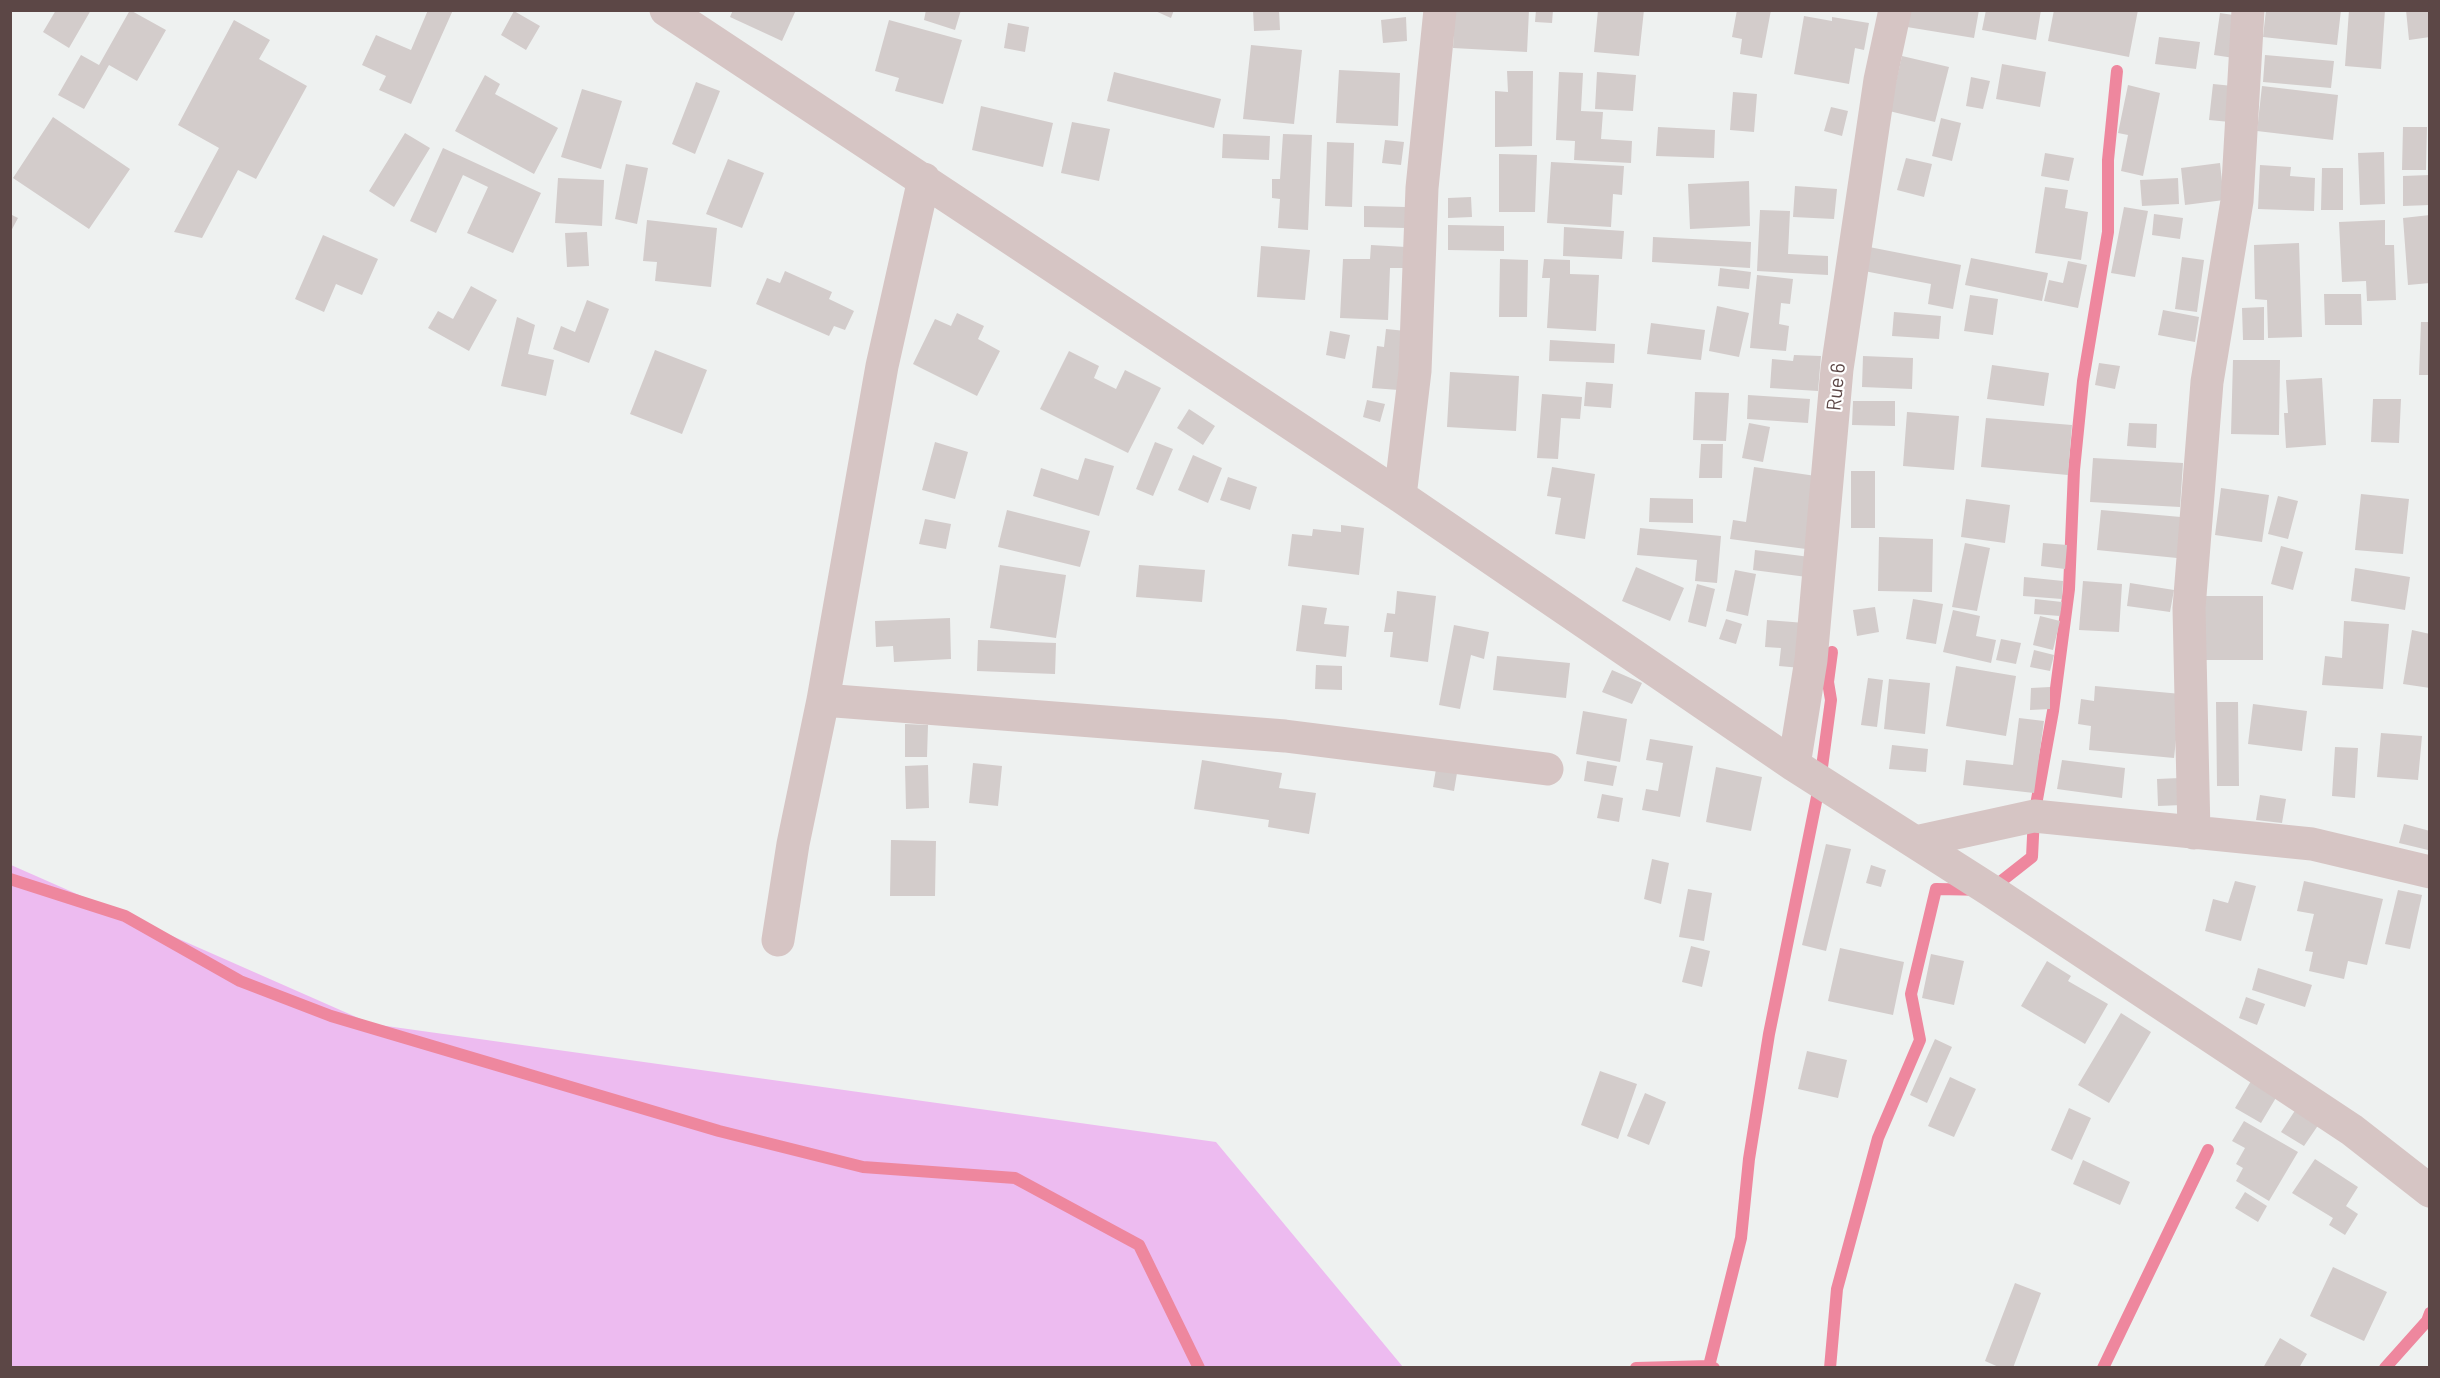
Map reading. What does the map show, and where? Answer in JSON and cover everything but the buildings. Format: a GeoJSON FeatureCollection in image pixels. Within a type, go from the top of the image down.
{"type":"FeatureCollection","features":[{"type":"Feature","properties":{"kind":"street"},"geometry":{"type":"LineString","coordinates":[[666,10],[714,25],[924,179],[1400,496],[1794,765],[1990,890],[2352,1130],[2430,1191]]}},
{"type":"Feature","properties":{"kind":"street"},"geometry":{"type":"LineString","coordinates":[[1400,496],[1415,371],[1422,188],[1440,10]]}},
{"type":"Feature","properties":{"kind":"street","name":"Rue 6"},"geometry":{"type":"LineString","coordinates":[[1794,765],[1811,660],[1838,369],[1881,80],[1895,10]]}},
{"type":"Feature","properties":{"kind":"street"},"geometry":{"type":"LineString","coordinates":[[2194,833],[2189,608],[2207,382],[2237,201],[2248,10]]}},
{"type":"Feature","properties":{"kind":"street"},"geometry":{"type":"LineString","coordinates":[[778,940],[793,844],[823,700],[882,366],[924,179]]}},
{"type":"Feature","properties":{"kind":"street"},"geometry":{"type":"LineString","coordinates":[[823,700],[1285,736],[1547,769]]}},
{"type":"Feature","properties":{"kind":"street"},"geometry":{"type":"LineString","coordinates":[[1915,843],[2034,816],[2312,844],[2430,872]]}},
{"type":"Feature","properties":{"kind":"shaded area"},"geometry":{"type":"Polygon","coordinates":[[[11,865],[372,1024],[1216,1142],[1403,1367],[11,1367],[11,865]]]}},
{"type":"Feature","properties":{"kind":"waterway"},"geometry":{"type":"LineString","coordinates":[[1830,1368],[1837,1289],[1878,1138],[1920,1040],[1911,994],[1936,889],[1990,890],[2032,857],[2034,816],[2053,711],[2069,589],[2074,470],[2083,381],[2108,232],[2108,160],[2117,71]]}},
{"type":"Feature","properties":{"kind":"waterway"},"geometry":{"type":"LineString","coordinates":[[1709,1366],[1741,1238],[1749,1159],[1769,1034],[1820,782],[1831,700],[1828,682],[1832,652]]}},
{"type":"Feature","properties":{"kind":"waterway"},"geometry":{"type":"LineString","coordinates":[[10,879],[125,916],[240,981],[331,1016],[719,1131],[863,1167],[1015,1178],[1139,1245],[1199,1368]]}},
{"type":"Feature","properties":{"kind":"waterway"},"geometry":{"type":"LineString","coordinates":[[2103,1368],[2208,1150]]}},
{"type":"Feature","properties":{"kind":"waterway"},"geometry":{"type":"LineString","coordinates":[[2385,1368],[2427,1321],[2430,1313]]}},
{"type":"Feature","properties":{"kind":"waterway"},"geometry":{"type":"LineString","coordinates":[[1636,1368],[1709,1366],[1714,1368]]}}]}
